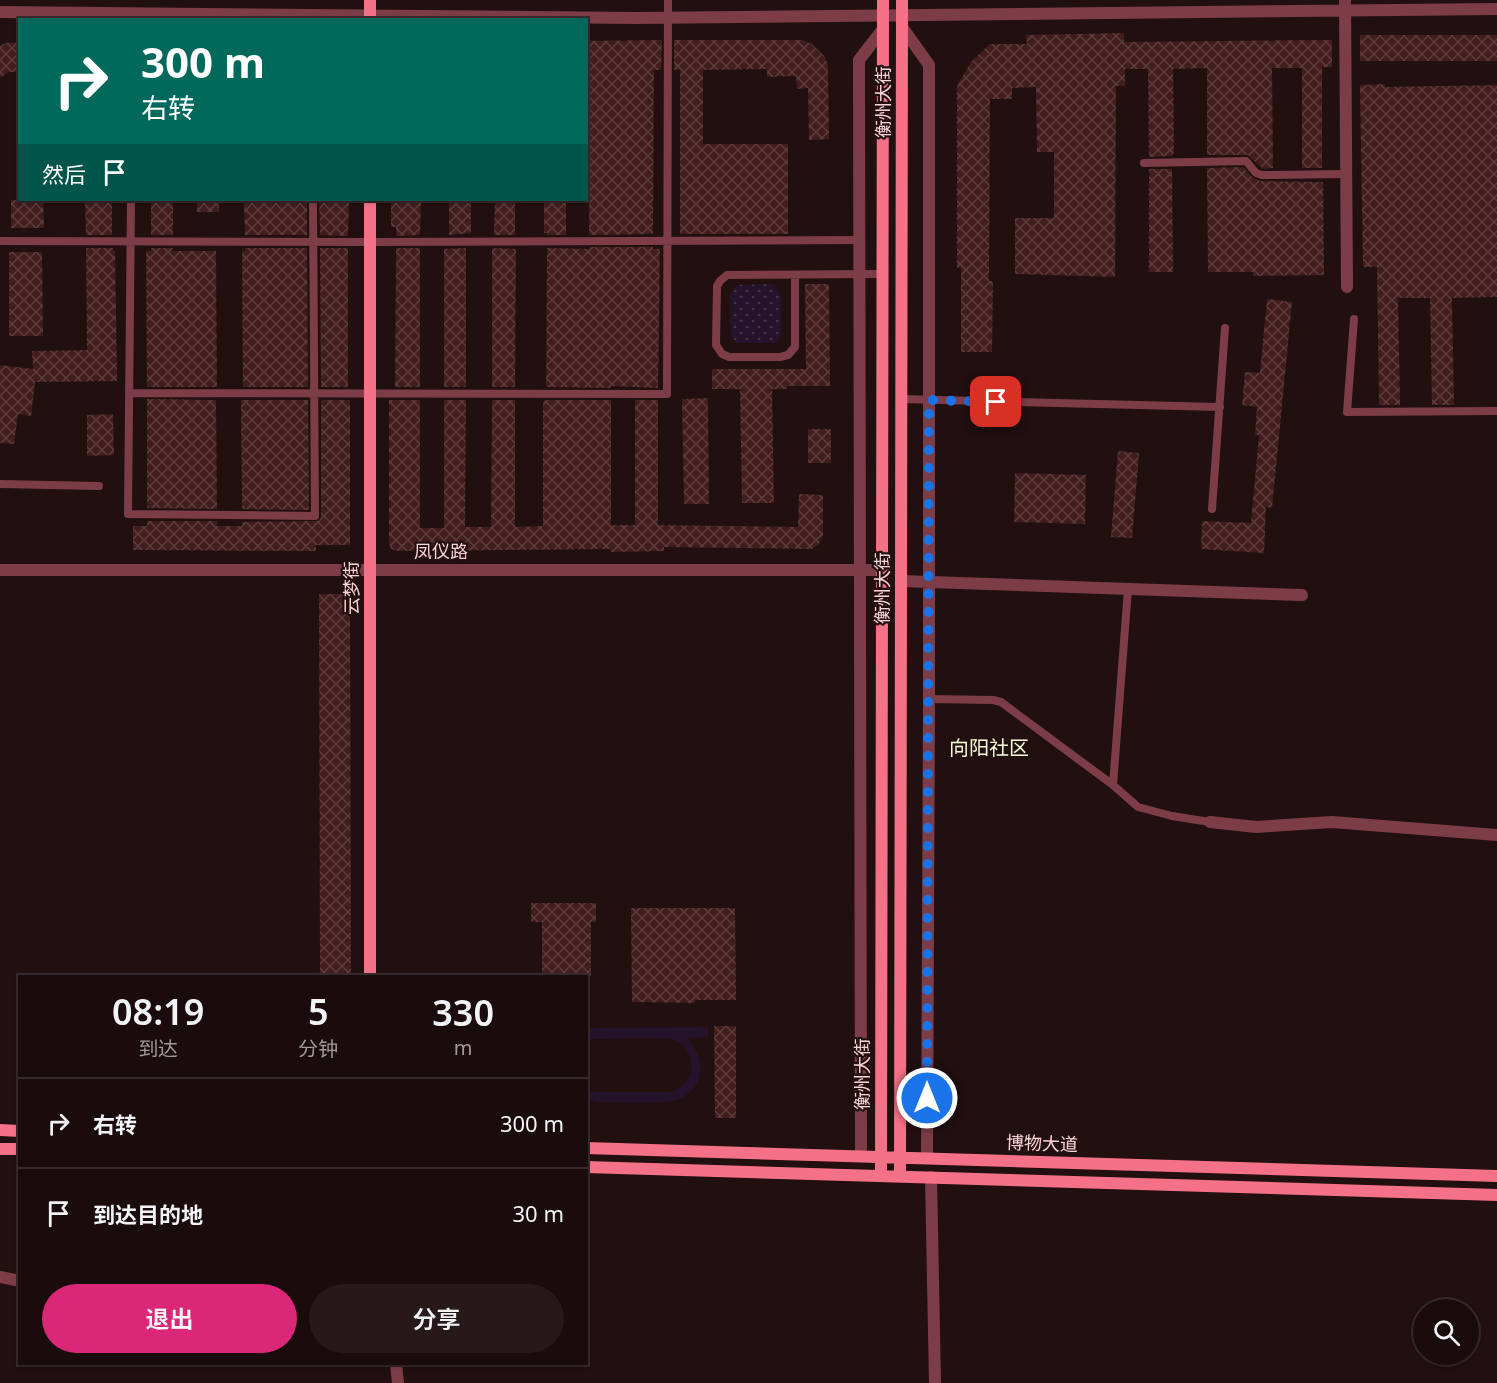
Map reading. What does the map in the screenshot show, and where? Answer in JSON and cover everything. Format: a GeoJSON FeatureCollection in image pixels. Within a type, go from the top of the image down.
{"type":"FeatureCollection","features":[{"type":"Feature","properties":{"kind":"main road"},"geometry":{"type":"LineString","coordinates":[[370,0],[370,17]]}},
{"type":"Feature","properties":{"kind":"main road","name":"衡州大街"},"geometry":{"type":"LineString","coordinates":[[881,1175],[883,0]]}},
{"type":"Feature","properties":{"kind":"main road","name":"衡州大街"},"geometry":{"type":"LineString","coordinates":[[900,1176],[902,0]]}},
{"type":"Feature","properties":{"kind":"main road","name":"云梦街"},"geometry":{"type":"LineString","coordinates":[[370,201],[370,975]]}},
{"type":"Feature","properties":{"kind":"main road"},"geometry":{"type":"LineString","coordinates":[[0,1130],[18,1131]]}},
{"type":"Feature","properties":{"kind":"main road","name":"博物大道"},"geometry":{"type":"LineString","coordinates":[[588,1148],[1497,1176]]}},
{"type":"Feature","properties":{"kind":"main road"},"geometry":{"type":"LineString","coordinates":[[0,1149],[18,1149]]}},
{"type":"Feature","properties":{"kind":"main road","name":"博物大道"},"geometry":{"type":"LineString","coordinates":[[588,1167],[1497,1195]]}},
{"type":"Feature","properties":{"kind":"street"},"geometry":{"type":"LineString","coordinates":[[0,12],[370,17],[883,15],[902,21],[1345,5],[1497,9]]}},
{"type":"Feature","properties":{"kind":"street"},"geometry":{"type":"LineString","coordinates":[[1345,5],[1347,287]]}},
{"type":"Feature","properties":{"kind":"street"},"geometry":{"type":"LineString","coordinates":[[902,21],[929,65],[927,1158]]}},
{"type":"Feature","properties":{"kind":"street"},"geometry":{"type":"LineString","coordinates":[[861,1156],[859,60],[883,29]]}},
{"type":"Feature","properties":{"kind":"street","name":"凤仪路"},"geometry":{"type":"LineString","coordinates":[[0,570],[882,570]]}},
{"type":"Feature","properties":{"kind":"street"},"geometry":{"type":"LineString","coordinates":[[901,581],[1302,595]]}},
{"type":"Feature","properties":{"kind":"street"},"geometry":{"type":"LineString","coordinates":[[1210,822],[1256,827],[1332,822],[1497,835]]}},
{"type":"Feature","properties":{"kind":"street"},"geometry":{"type":"LineString","coordinates":[[931,1177],[935,1383]]}},
{"type":"Feature","properties":{"kind":"street"},"geometry":{"type":"LineString","coordinates":[[0,1277],[18,1281]]}},
{"type":"Feature","properties":{"kind":"street"},"geometry":{"type":"LineString","coordinates":[[396,1365],[398,1383]]}},
{"type":"Feature","properties":{"kind":"lane"},"geometry":{"type":"LineString","coordinates":[[129,393],[667,394],[668,0]]}},
{"type":"Feature","properties":{"kind":"lane"},"geometry":{"type":"LineString","coordinates":[[1144,163],[1246,161],[1256,173],[1262,175],[1346,174]]}},
{"type":"Feature","properties":{"kind":"lane"},"geometry":{"type":"LineString","coordinates":[[131,201],[128,514],[315,516],[313,201]]}},
{"type":"Feature","properties":{"kind":"lane"},"geometry":{"type":"LineString","coordinates":[[0,241],[860,240]]}},
{"type":"Feature","properties":{"kind":"lane"},"geometry":{"type":"LineString","coordinates":[[795,275],[795,347],[792,352],[780,357],[729,357],[722,354],[716,345],[717,286],[727,275],[882,274]]}},
{"type":"Feature","properties":{"kind":"lane"},"geometry":{"type":"LineString","coordinates":[[1354,319],[1347,412],[1497,411]]}},
{"type":"Feature","properties":{"kind":"lane"},"geometry":{"type":"LineString","coordinates":[[1212,510],[1225,328]]}},
{"type":"Feature","properties":{"kind":"lane"},"geometry":{"type":"LineString","coordinates":[[901,399],[1220,407]]}},
{"type":"Feature","properties":{"kind":"lane"},"geometry":{"type":"LineString","coordinates":[[0,484],[99,486]]}},
{"type":"Feature","properties":{"kind":"lane"},"geometry":{"type":"LineString","coordinates":[[1113,785],[1128,589]]}},
{"type":"Feature","properties":{"kind":"lane"},"geometry":{"type":"LineString","coordinates":[[929,699],[1001,702],[1113,785],[1138,807],[1172,816],[1210,822]]}},
{"type":"Feature","properties":{"kind":"shaded area"},"geometry":{"type":"Polygon","coordinates":[[[774,284],[781,296],[781,335],[775,343],[737,343],[731,336],[730,296],[736,285],[774,284]]]}},
{"type":"Feature","properties":{"kind":"shaded area"},"geometry":{"type":"Polygon","coordinates":[[[708,1027],[708,1037],[687,1038],[693,1045],[700,1062],[699,1080],[688,1094],[673,1101],[618,1103],[588,1100],[588,1090],[672,1092],[685,1082],[692,1067],[688,1051],[675,1040],[624,1038],[594,1039],[588,1042],[588,1028],[708,1027]]]}},
{"type":"Feature","properties":{"kind":"building"},"geometry":{"type":"Polygon","coordinates":[[[1124,33],[1124,42],[1332,40],[1332,67],[1322,67],[1322,168],[1302,168],[1302,68],[1272,68],[1273,168],[1263,169],[1248,155],[1207,155],[1207,68],[1173,69],[1174,153],[1172,156],[1149,157],[1148,69],[1125,69],[1125,86],[1116,86],[1115,277],[1015,274],[1015,218],[1054,218],[1054,152],[1037,152],[1036,87],[1012,88],[1012,99],[990,99],[989,281],[993,281],[992,352],[961,352],[961,268],[957,268],[957,86],[971,62],[990,44],[1027,44],[1026,35],[1124,33]]]}},
{"type":"Feature","properties":{"kind":"building"},"geometry":{"type":"Polygon","coordinates":[[[1360,35],[1497,35],[1497,61],[1360,61],[1360,35]]]}},
{"type":"Feature","properties":{"kind":"building"},"geometry":{"type":"Polygon","coordinates":[[[662,40],[661,70],[654,70],[653,234],[589,235],[590,71],[588,71],[588,41],[662,40]]]}},
{"type":"Feature","properties":{"kind":"building"},"geometry":{"type":"Polygon","coordinates":[[[674,40],[802,40],[812,44],[824,56],[828,64],[829,139],[809,140],[808,88],[797,89],[796,76],[767,77],[767,69],[703,70],[703,144],[788,144],[788,234],[680,234],[680,70],[674,70],[674,40]]]}},
{"type":"Feature","properties":{"kind":"building"},"geometry":{"type":"Polygon","coordinates":[[[18,42],[18,72],[9,72],[0,78],[0,46],[18,42]]]}},
{"type":"Feature","properties":{"kind":"building"},"geometry":{"type":"Polygon","coordinates":[[[1385,84],[1385,87],[1497,85],[1497,297],[1452,298],[1454,405],[1432,405],[1430,298],[1398,298],[1400,405],[1379,405],[1377,267],[1363,267],[1360,85],[1385,84]]]}},
{"type":"Feature","properties":{"kind":"building"},"geometry":{"type":"Polygon","coordinates":[[[1243,167],[1252,177],[1260,181],[1323,182],[1324,275],[1253,276],[1253,272],[1208,272],[1207,168],[1243,167]]]}},
{"type":"Feature","properties":{"kind":"building"},"geometry":{"type":"Polygon","coordinates":[[[1149,169],[1172,169],[1173,272],[1149,272],[1149,169]]]}},
{"type":"Feature","properties":{"kind":"building"},"geometry":{"type":"Polygon","coordinates":[[[11,200],[43,201],[44,228],[11,228],[11,200]]]}},
{"type":"Feature","properties":{"kind":"building"},"geometry":{"type":"Polygon","coordinates":[[[85,201],[112,201],[112,235],[86,235],[85,201]]]}},
{"type":"Feature","properties":{"kind":"building"},"geometry":{"type":"Polygon","coordinates":[[[151,201],[173,201],[173,235],[151,235],[151,201]]]}},
{"type":"Feature","properties":{"kind":"building"},"geometry":{"type":"Polygon","coordinates":[[[197,201],[219,201],[219,212],[197,212],[197,201]]]}},
{"type":"Feature","properties":{"kind":"building"},"geometry":{"type":"Polygon","coordinates":[[[244,201],[307,201],[307,235],[245,235],[244,201]]]}},
{"type":"Feature","properties":{"kind":"building"},"geometry":{"type":"Polygon","coordinates":[[[319,201],[349,201],[348,236],[320,235],[319,201]]]}},
{"type":"Feature","properties":{"kind":"building"},"geometry":{"type":"Polygon","coordinates":[[[391,201],[421,201],[420,235],[396,236],[396,227],[391,227],[391,201]]]}},
{"type":"Feature","properties":{"kind":"building"},"geometry":{"type":"Polygon","coordinates":[[[449,201],[471,201],[471,233],[449,235],[449,201]]]}},
{"type":"Feature","properties":{"kind":"building"},"geometry":{"type":"Polygon","coordinates":[[[495,201],[515,201],[515,235],[494,235],[495,201]]]}},
{"type":"Feature","properties":{"kind":"building"},"geometry":{"type":"Polygon","coordinates":[[[544,201],[566,201],[566,235],[544,233],[544,201]]]}},
{"type":"Feature","properties":{"kind":"building"},"geometry":{"type":"Polygon","coordinates":[[[589,247],[653,247],[653,249],[660,249],[658,388],[546,387],[547,248],[589,249],[589,247]]]}},
{"type":"Feature","properties":{"kind":"building"},"geometry":{"type":"Polygon","coordinates":[[[86,248],[113,248],[115,251],[117,381],[35,382],[31,416],[18,414],[14,444],[0,443],[0,365],[33,369],[32,351],[87,350],[86,248]]]}},
{"type":"Feature","properties":{"kind":"building"},"geometry":{"type":"Polygon","coordinates":[[[151,248],[173,248],[173,251],[216,251],[217,387],[147,387],[146,251],[151,251],[151,248]]]}},
{"type":"Feature","properties":{"kind":"building"},"geometry":{"type":"Polygon","coordinates":[[[245,248],[307,248],[308,387],[243,387],[242,251],[245,251],[245,248]]]}},
{"type":"Feature","properties":{"kind":"building"},"geometry":{"type":"Polygon","coordinates":[[[320,248],[348,248],[348,387],[321,387],[320,248]]]}},
{"type":"Feature","properties":{"kind":"building"},"geometry":{"type":"Polygon","coordinates":[[[396,248],[420,248],[420,387],[395,387],[396,248]]]}},
{"type":"Feature","properties":{"kind":"building"},"geometry":{"type":"Polygon","coordinates":[[[466,248],[466,387],[444,387],[444,249],[466,248]]]}},
{"type":"Feature","properties":{"kind":"building"},"geometry":{"type":"Polygon","coordinates":[[[492,249],[516,249],[515,387],[492,387],[492,249]]]}},
{"type":"Feature","properties":{"kind":"building"},"geometry":{"type":"Polygon","coordinates":[[[9,252],[42,252],[43,336],[9,336],[9,252]]]}},
{"type":"Feature","properties":{"kind":"building"},"geometry":{"type":"Polygon","coordinates":[[[805,284],[829,284],[830,386],[787,386],[787,389],[772,389],[774,503],[742,503],[740,389],[712,389],[712,369],[806,369],[805,284]]]}},
{"type":"Feature","properties":{"kind":"building"},"geometry":{"type":"Polygon","coordinates":[[[1267,299],[1292,302],[1272,508],[1266,507],[1264,553],[1201,549],[1202,521],[1251,523],[1259,435],[1255,435],[1257,407],[1242,405],[1245,372],[1260,373],[1267,299]]]}},
{"type":"Feature","properties":{"kind":"building"},"geometry":{"type":"Polygon","coordinates":[[[708,398],[709,504],[684,504],[682,399],[708,398]]]}},
{"type":"Feature","properties":{"kind":"building"},"geometry":{"type":"Polygon","coordinates":[[[147,399],[216,400],[217,509],[147,508],[147,399]]]}},
{"type":"Feature","properties":{"kind":"building"},"geometry":{"type":"Polygon","coordinates":[[[241,400],[308,400],[309,510],[242,509],[241,400]]]}},
{"type":"Feature","properties":{"kind":"building"},"geometry":{"type":"Polygon","coordinates":[[[321,400],[350,400],[350,545],[316,545],[316,551],[133,550],[133,526],[147,526],[147,521],[217,521],[217,526],[242,526],[242,522],[319,521],[321,516],[321,400]]]}},
{"type":"Feature","properties":{"kind":"building"},"geometry":{"type":"Polygon","coordinates":[[[389,400],[420,400],[420,528],[444,528],[444,400],[466,400],[465,527],[491,527],[492,400],[515,400],[515,527],[543,526],[543,402],[546,400],[611,400],[611,525],[635,525],[635,400],[658,400],[658,525],[798,527],[799,494],[823,495],[823,536],[819,544],[812,549],[664,547],[664,551],[611,552],[611,549],[398,551],[391,549],[389,543],[389,400]]]}},
{"type":"Feature","properties":{"kind":"building"},"geometry":{"type":"Polygon","coordinates":[[[113,414],[114,455],[87,456],[87,415],[113,414]]]}},
{"type":"Feature","properties":{"kind":"building"},"geometry":{"type":"Polygon","coordinates":[[[808,429],[831,429],[831,463],[808,463],[808,429]]]}},
{"type":"Feature","properties":{"kind":"building"},"geometry":{"type":"Polygon","coordinates":[[[1118,451],[1139,453],[1132,538],[1111,537],[1118,451]]]}},
{"type":"Feature","properties":{"kind":"building"},"geometry":{"type":"Polygon","coordinates":[[[1015,473],[1086,475],[1085,524],[1014,522],[1015,473]]]}},
{"type":"Feature","properties":{"kind":"building"},"geometry":{"type":"Polygon","coordinates":[[[319,594],[350,594],[351,975],[320,975],[319,594]]]}},
{"type":"Feature","properties":{"kind":"building"},"geometry":{"type":"Polygon","coordinates":[[[531,903],[596,903],[596,922],[591,922],[591,976],[542,975],[542,922],[531,922],[531,903]]]}},
{"type":"Feature","properties":{"kind":"building"},"geometry":{"type":"Polygon","coordinates":[[[631,908],[735,908],[736,1000],[695,1000],[695,1003],[632,1002],[631,908]]]}},
{"type":"Feature","properties":{"kind":"building"},"geometry":{"type":"Polygon","coordinates":[[[714,1026],[736,1026],[736,1118],[715,1118],[714,1026]]]}},
{"type":"Feature","properties":{"kind":"district","name":"向阳社区"},"geometry":{"type":"Point","coordinates":[989,748]}},
{"type":"Feature","properties":{"kind":"route"},"geometry":{"type":"LineString","coordinates":[[927,1098],[929,400],[996,402]]}}]}
